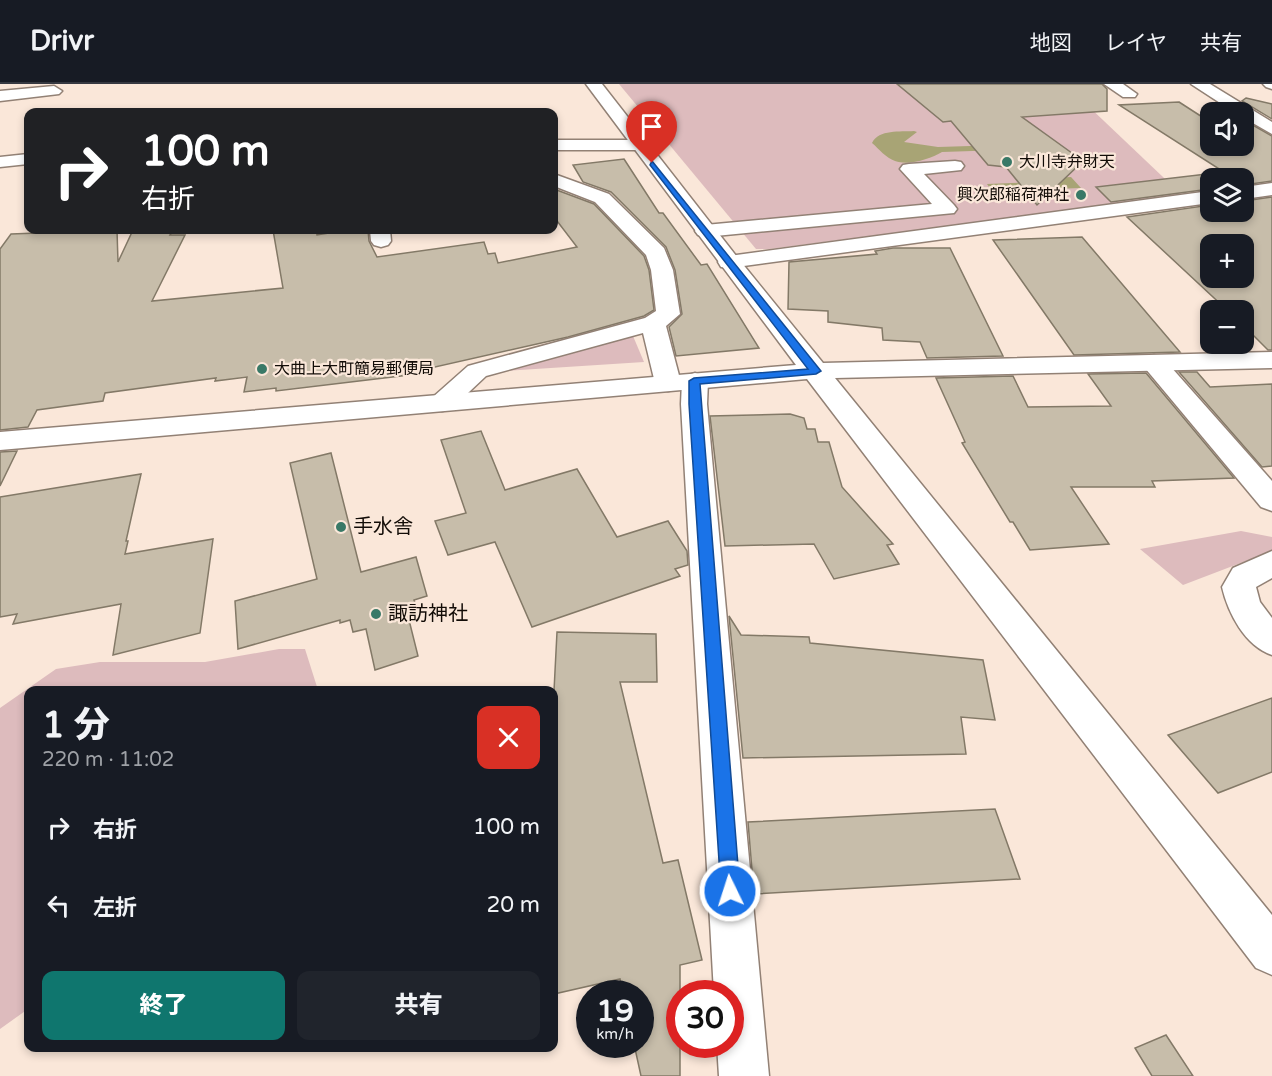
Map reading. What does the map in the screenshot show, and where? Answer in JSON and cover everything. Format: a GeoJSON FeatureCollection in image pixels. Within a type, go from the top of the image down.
{"type":"FeatureCollection","features":[{"type":"Feature","properties":{"kind":"street"},"geometry":{"type":"LineString","coordinates":[[594,84],[729,262],[1270,944]]}},
{"type":"Feature","properties":{"kind":"street"},"geometry":{"type":"LineString","coordinates":[[1112,84],[1129,94]]}},
{"type":"Feature","properties":{"kind":"street"},"geometry":{"type":"LineString","coordinates":[[1199,84],[1272,129]]}},
{"type":"Feature","properties":{"kind":"street"},"geometry":{"type":"LineString","coordinates":[[0,96],[54,91]]}},
{"type":"Feature","properties":{"kind":"street"},"geometry":{"type":"LineString","coordinates":[[558,145],[640,145]]}},
{"type":"Feature","properties":{"kind":"street"},"geometry":{"type":"LineString","coordinates":[[0,162],[24,159]]}},
{"type":"Feature","properties":{"kind":"street"},"geometry":{"type":"LineString","coordinates":[[705,231],[947,209],[909,170],[955,166]]}},
{"type":"Feature","properties":{"kind":"street"},"geometry":{"type":"LineString","coordinates":[[442,403],[477,371],[653,323],[668,314],[662,270],[656,253],[602,198],[558,182]]}},
{"type":"Feature","properties":{"kind":"street"},"geometry":{"type":"LineString","coordinates":[[1254,192],[1272,189]]}},
{"type":"Feature","properties":{"kind":"street"},"geometry":{"type":"LineString","coordinates":[[729,262],[1200,198]]}},
{"type":"Feature","properties":{"kind":"street"},"geometry":{"type":"LineString","coordinates":[[653,323],[681,382],[696,427],[744,1076]]}},
{"type":"Feature","properties":{"kind":"street"},"geometry":{"type":"LineString","coordinates":[[0,441],[816,371],[1272,360]]}},
{"type":"Feature","properties":{"kind":"street"},"geometry":{"type":"LineString","coordinates":[[1154,363],[1272,500]]}},
{"type":"Feature","properties":{"kind":"street"},"geometry":{"type":"LineString","coordinates":[[1272,563],[1245,577],[1239,587],[1242,603],[1272,641]]}},
{"type":"Feature","properties":{"kind":"shaded area"},"geometry":{"type":"Polygon","coordinates":[[[619,84],[1065,84],[1183,196],[756,249],[619,84]]]}},
{"type":"Feature","properties":{"kind":"shaded area"},"geometry":{"type":"Polygon","coordinates":[[[917,132],[904,142],[938,147],[1036,144],[1029,149],[942,152],[926,159],[907,163],[892,160],[872,143],[885,133],[917,132]]]}},
{"type":"Feature","properties":{"kind":"shaded area"},"geometry":{"type":"Polygon","coordinates":[[[1071,177],[1081,188],[992,191],[987,184],[1055,181],[1052,178],[1071,177]]]}},
{"type":"Feature","properties":{"kind":"shaded area"},"geometry":{"type":"Polygon","coordinates":[[[633,336],[644,362],[506,371],[633,336]]]}},
{"type":"Feature","properties":{"kind":"shaded area"},"geometry":{"type":"Polygon","coordinates":[[[1241,531],[1272,537],[1272,551],[1183,585],[1140,549],[1241,531]]]}},
{"type":"Feature","properties":{"kind":"shaded area"},"geometry":{"type":"Polygon","coordinates":[[[279,649],[305,649],[317,686],[32,686],[56,669],[100,662],[205,662],[279,649]]]}},
{"type":"Feature","properties":{"kind":"shaded area"},"geometry":{"type":"Polygon","coordinates":[[[24,691],[24,1012],[0,1029],[0,708],[24,691]]]}},
{"type":"Feature","properties":{"kind":"building"},"geometry":{"type":"Polygon","coordinates":[[[897,84],[1102,84],[1107,89],[1107,111],[1022,117],[1083,161],[1037,205],[1006,167],[988,165],[951,121],[943,122],[897,84]]]}},
{"type":"Feature","properties":{"kind":"building"},"geometry":{"type":"Polygon","coordinates":[[[1246,98],[1272,104],[1272,119],[1254,108],[1254,102],[1242,101],[1246,98]]]}},
{"type":"Feature","properties":{"kind":"building"},"geometry":{"type":"Polygon","coordinates":[[[1179,102],[1200,116],[1200,156],[1254,156],[1254,126],[1272,136],[1272,181],[1254,184],[1254,168],[1218,168],[1119,105],[1179,102]]]}},
{"type":"Feature","properties":{"kind":"building"},"geometry":{"type":"Polygon","coordinates":[[[624,159],[659,213],[663,213],[701,265],[707,264],[759,348],[676,356],[669,327],[682,314],[675,270],[666,247],[611,192],[583,182],[573,165],[624,159]]]}},
{"type":"Feature","properties":{"kind":"building"},"geometry":{"type":"Polygon","coordinates":[[[1200,175],[1200,190],[1111,202],[1096,187],[1200,175]]]}},
{"type":"Feature","properties":{"kind":"building"},"geometry":{"type":"Polygon","coordinates":[[[558,190],[594,204],[644,256],[649,270],[654,310],[644,316],[568,337],[417,371],[417,374],[276,391],[276,388],[244,392],[247,377],[215,381],[216,378],[105,393],[103,401],[37,410],[28,427],[0,430],[0,249],[11,234],[117,234],[118,262],[131,234],[185,235],[152,301],[283,288],[274,234],[368,234],[369,241],[377,257],[484,242],[488,254],[495,253],[498,263],[577,247],[558,222],[558,190]]]}},
{"type":"Feature","properties":{"kind":"building"},"geometry":{"type":"Polygon","coordinates":[[[1272,197],[1272,350],[1268,350],[1254,336],[1254,300],[1216,300],[1203,288],[1254,288],[1254,234],[1200,234],[1200,285],[1127,217],[1200,206],[1200,222],[1254,222],[1254,200],[1272,197]]]}},
{"type":"Feature","properties":{"kind":"building"},"geometry":{"type":"Polygon","coordinates":[[[1082,237],[1180,352],[1074,355],[993,240],[1082,237]]]}},
{"type":"Feature","properties":{"kind":"building"},"geometry":{"type":"Polygon","coordinates":[[[893,248],[950,248],[1003,356],[927,358],[920,342],[883,340],[882,328],[828,322],[828,311],[788,309],[789,262],[877,254],[875,251],[893,248]]]}},
{"type":"Feature","properties":{"kind":"building"},"geometry":{"type":"Polygon","coordinates":[[[1179,372],[1197,372],[1210,387],[1272,384],[1272,466],[1262,467],[1179,372]]]}},
{"type":"Feature","properties":{"kind":"building"},"geometry":{"type":"Polygon","coordinates":[[[1146,373],[1234,478],[1152,481],[1155,487],[1071,487],[1109,544],[1030,550],[1013,522],[1010,522],[962,443],[965,442],[936,378],[1013,376],[1028,407],[1111,406],[1088,374],[1146,373]]]}},
{"type":"Feature","properties":{"kind":"building"},"geometry":{"type":"Polygon","coordinates":[[[790,414],[804,418],[807,429],[815,429],[818,442],[829,442],[842,487],[893,544],[887,545],[899,564],[834,579],[814,544],[725,546],[710,416],[790,414]]]}},
{"type":"Feature","properties":{"kind":"building"},"geometry":{"type":"Polygon","coordinates":[[[481,431],[505,490],[577,469],[617,537],[668,521],[687,551],[688,565],[675,569],[680,576],[532,627],[495,542],[448,555],[435,521],[466,513],[441,440],[481,431]]]}},
{"type":"Feature","properties":{"kind":"building"},"geometry":{"type":"Polygon","coordinates":[[[17,451],[0,486],[0,452],[17,451]]]}},
{"type":"Feature","properties":{"kind":"building"},"geometry":{"type":"Polygon","coordinates":[[[331,453],[361,572],[416,557],[427,596],[414,600],[418,613],[408,616],[418,656],[375,670],[366,629],[353,632],[350,620],[340,623],[340,620],[238,649],[235,601],[317,579],[290,463],[331,453]]]}},
{"type":"Feature","properties":{"kind":"building"},"geometry":{"type":"Polygon","coordinates":[[[141,474],[125,554],[213,539],[200,633],[113,655],[121,604],[13,624],[17,614],[0,617],[0,497],[141,474]]]}},
{"type":"Feature","properties":{"kind":"building"},"geometry":{"type":"Polygon","coordinates":[[[729,616],[741,635],[809,637],[810,643],[983,660],[995,720],[961,717],[966,754],[743,758],[729,616]]]}},
{"type":"Feature","properties":{"kind":"building"},"geometry":{"type":"Polygon","coordinates":[[[557,632],[656,634],[657,682],[620,682],[663,863],[678,860],[702,960],[680,965],[680,980],[666,980],[666,1058],[680,1058],[680,1076],[641,1076],[637,1058],[654,1058],[654,980],[576,980],[576,989],[558,993],[558,686],[554,686],[557,632]]]}},
{"type":"Feature","properties":{"kind":"building"},"geometry":{"type":"Polygon","coordinates":[[[1272,698],[1272,772],[1218,793],[1168,735],[1272,698]]]}},
{"type":"Feature","properties":{"kind":"building"},"geometry":{"type":"Polygon","coordinates":[[[995,809],[1020,879],[754,894],[748,822],[995,809]]]}},
{"type":"Feature","properties":{"kind":"building"},"geometry":{"type":"Polygon","coordinates":[[[1166,1035],[1193,1076],[1152,1076],[1135,1048],[1166,1035]]]}},
{"type":"Feature","properties":{"kind":"place","name":"大川寺弁財天"},"geometry":{"type":"Point","coordinates":[1007,162]}},
{"type":"Feature","properties":{"kind":"place","name":"興次郎稲荷神社"},"geometry":{"type":"Point","coordinates":[1081,195]}},
{"type":"Feature","properties":{"kind":"place","name":"大曲上大町簡易郵便局"},"geometry":{"type":"Point","coordinates":[262,369]}},
{"type":"Feature","properties":{"kind":"place","name":"手水舎"},"geometry":{"type":"Point","coordinates":[341,527]}},
{"type":"Feature","properties":{"kind":"place","name":"諏訪神社"},"geometry":{"type":"Point","coordinates":[376,614]}},
{"type":"Feature","properties":{"kind":"route"},"geometry":{"type":"LineString","coordinates":[[652,163],[816,371],[694,381],[730,891]]}}]}
